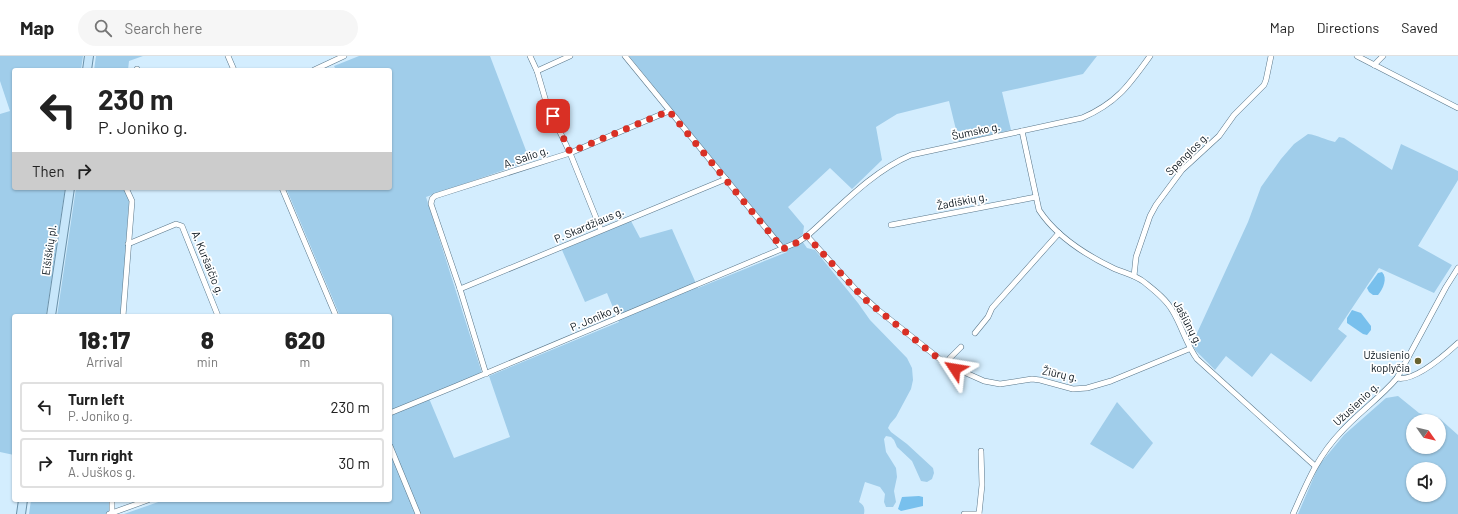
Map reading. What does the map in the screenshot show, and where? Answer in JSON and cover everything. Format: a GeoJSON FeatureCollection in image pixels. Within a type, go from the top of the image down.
{"type":"FeatureCollection","features":[{"type":"Feature","properties":{"kind":"main road"},"geometry":{"type":"LineString","coordinates":[[87,68],[89,56]]}},
{"type":"Feature","properties":{"kind":"main road","name":"Eišiškių pl."},"geometry":{"type":"LineString","coordinates":[[51,314],[70,190]]}},
{"type":"Feature","properties":{"kind":"main road"},"geometry":{"type":"LineString","coordinates":[[21,514],[23,502]]}},
{"type":"Feature","properties":{"kind":"street"},"geometry":{"type":"LineString","coordinates":[[228,56],[233,68]]}},
{"type":"Feature","properties":{"kind":"street"},"geometry":{"type":"LineString","coordinates":[[318,68],[344,56]]}},
{"type":"Feature","properties":{"kind":"street"},"geometry":{"type":"LineString","coordinates":[[530,56],[537,71],[548,105],[570,152],[602,230]]}},
{"type":"Feature","properties":{"kind":"street"},"geometry":{"type":"LineString","coordinates":[[537,71],[570,56]]}},
{"type":"Feature","properties":{"kind":"street"},"geometry":{"type":"LineString","coordinates":[[625,56],[783,249]]}},
{"type":"Feature","properties":{"kind":"street","name":"Šumsko g."},"geometry":{"type":"LineString","coordinates":[[807,236],[873,178],[886,168],[903,159],[1082,118],[1100,110],[1119,96],[1150,56]]}},
{"type":"Feature","properties":{"kind":"street","name":"Spenglos g."},"geometry":{"type":"LineString","coordinates":[[1134,276],[1136,257],[1150,216],[1156,205],[1182,170],[1219,136],[1234,115],[1264,85],[1271,56]]}},
{"type":"Feature","properties":{"kind":"street"},"geometry":{"type":"LineString","coordinates":[[1357,56],[1458,108]]}},
{"type":"Feature","properties":{"kind":"street"},"geometry":{"type":"LineString","coordinates":[[1374,65],[1383,56]]}},
{"type":"Feature","properties":{"kind":"street","name":"A. Salio g."},"geometry":{"type":"LineString","coordinates":[[460,289],[431,204],[432,199],[435,196],[570,152],[669,111]]}},
{"type":"Feature","properties":{"kind":"street","name":"Jašiūnų g."},"geometry":{"type":"LineString","coordinates":[[1022,131],[1036,197],[1040,210],[1046,220],[1059,233],[1101,262],[1134,276],[1145,283],[1163,299],[1172,309],[1189,348],[1197,359],[1215,377],[1315,466]]}},
{"type":"Feature","properties":{"kind":"street","name":"P. Skardžiaus g."},"geometry":{"type":"LineString","coordinates":[[460,289],[726,179]]}},
{"type":"Feature","properties":{"kind":"street"},"geometry":{"type":"LineString","coordinates":[[123,314],[132,201],[127,190]]}},
{"type":"Feature","properties":{"kind":"street"},"geometry":{"type":"LineString","coordinates":[[283,190],[335,314]]}},
{"type":"Feature","properties":{"kind":"street","name":"Žadiškių g."},"geometry":{"type":"LineString","coordinates":[[891,225],[1036,197]]}},
{"type":"Feature","properties":{"kind":"street","name":"A. Kuršaičio g."},"geometry":{"type":"LineString","coordinates":[[128,244],[176,224],[182,226],[217,314]]}},
{"type":"Feature","properties":{"kind":"street"},"geometry":{"type":"LineString","coordinates":[[975,333],[988,317],[992,308],[1059,233]]}},
{"type":"Feature","properties":{"kind":"street","name":"P. Joniko g."},"geometry":{"type":"LineString","coordinates":[[392,412],[783,249],[807,236]]}},
{"type":"Feature","properties":{"kind":"street","name":"Žiūrų g."},"geometry":{"type":"LineString","coordinates":[[807,236],[867,301],[946,364],[976,378],[995,384],[1008,384],[1032,379],[1073,389],[1088,388],[1111,381],[1189,348]]}},
{"type":"Feature","properties":{"kind":"street","name":"Užusienio g."},"geometry":{"type":"LineString","coordinates":[[1293,514],[1315,466],[1342,431],[1386,390],[1396,378],[1458,268]]}},
{"type":"Feature","properties":{"kind":"street"},"geometry":{"type":"LineString","coordinates":[[460,289],[486,374]]}},
{"type":"Feature","properties":{"kind":"street"},"geometry":{"type":"LineString","coordinates":[[1396,378],[1400,379],[1410,377],[1434,364],[1458,343]]}},
{"type":"Feature","properties":{"kind":"street"},"geometry":{"type":"LineString","coordinates":[[946,364],[961,347]]}},
{"type":"Feature","properties":{"kind":"street"},"geometry":{"type":"LineString","coordinates":[[392,451],[418,514]]}},
{"type":"Feature","properties":{"kind":"street"},"geometry":{"type":"LineString","coordinates":[[964,514],[979,514],[982,485],[981,451]]}},
{"type":"Feature","properties":{"kind":"street"},"geometry":{"type":"LineString","coordinates":[[112,502],[111,513],[142,502]]}},
{"type":"Feature","properties":{"kind":"shaded area"},"geometry":{"type":"Polygon","coordinates":[[[0,56],[83,56],[81,68],[12,68],[12,190],[65,190],[46,314],[12,314],[12,455],[0,452],[0,114],[10,111],[0,81],[0,56]]]}},
{"type":"Feature","properties":{"kind":"shaded area"},"geometry":{"type":"Polygon","coordinates":[[[96,56],[143,56],[129,61],[128,68],[94,68],[96,56]]]}},
{"type":"Feature","properties":{"kind":"shaded area"},"geometry":{"type":"Polygon","coordinates":[[[359,56],[490,56],[530,161],[426,197],[482,373],[428,396],[454,458],[510,437],[489,376],[619,322],[607,293],[585,302],[562,250],[631,221],[640,238],[672,229],[698,288],[787,252],[783,244],[779,242],[629,56],[1097,56],[1083,74],[1002,92],[1011,130],[959,142],[949,101],[897,114],[876,127],[882,160],[852,189],[830,168],[788,207],[804,226],[803,234],[800,238],[807,248],[815,250],[870,320],[907,358],[912,368],[913,380],[911,389],[896,417],[888,428],[933,468],[934,473],[932,479],[927,482],[921,481],[912,461],[897,447],[891,437],[886,436],[884,439],[886,452],[896,468],[897,477],[894,491],[896,502],[893,507],[886,507],[884,502],[885,494],[880,487],[865,482],[859,502],[864,507],[864,514],[124,514],[158,502],[392,502],[392,314],[339,314],[287,190],[392,190],[392,68],[335,68],[334,66],[359,56]]]}},
{"type":"Feature","properties":{"kind":"shaded area"},"geometry":{"type":"Polygon","coordinates":[[[1308,134],[1335,142],[1339,137],[1344,138],[1392,170],[1401,144],[1458,171],[1458,180],[1418,246],[1452,265],[1434,293],[1379,268],[1338,329],[1347,336],[1311,382],[1271,353],[1252,377],[1226,356],[1215,370],[1196,351],[1192,344],[1248,222],[1261,187],[1294,144],[1308,134]]]}},
{"type":"Feature","properties":{"kind":"shaded area"},"geometry":{"type":"Polygon","coordinates":[[[76,190],[125,190],[129,201],[121,314],[57,314],[76,190]]]}},
{"type":"Feature","properties":{"kind":"shaded area"},"geometry":{"type":"Polygon","coordinates":[[[1382,272],[1385,280],[1382,290],[1378,295],[1373,295],[1367,288],[1378,273],[1382,272]]]}},
{"type":"Feature","properties":{"kind":"shaded area"},"geometry":{"type":"Polygon","coordinates":[[[1352,310],[1361,313],[1371,326],[1371,330],[1367,335],[1363,334],[1347,323],[1347,318],[1352,310]]]}},
{"type":"Feature","properties":{"kind":"shaded area"},"geometry":{"type":"Polygon","coordinates":[[[1398,396],[1419,413],[1422,414],[1406,414],[1406,454],[1446,454],[1446,424],[1458,435],[1458,514],[1298,514],[1319,465],[1344,435],[1386,398],[1398,396]]]}},
{"type":"Feature","properties":{"kind":"shaded area"},"geometry":{"type":"Polygon","coordinates":[[[1117,402],[1153,443],[1133,469],[1090,444],[1117,402]]]}},
{"type":"Feature","properties":{"kind":"shaded area"},"geometry":{"type":"Polygon","coordinates":[[[902,497],[923,497],[923,506],[901,511],[898,509],[902,497]]]}},
{"type":"Feature","properties":{"kind":"shaded area"},"geometry":{"type":"Polygon","coordinates":[[[31,502],[110,502],[110,514],[29,514],[31,502]]]}},
{"type":"Feature","properties":{"kind":"place","name":"Užusienio koplyčia"},"geometry":{"type":"Point","coordinates":[1418,361]}},
{"type":"Feature","properties":{"kind":"route"},"geometry":{"type":"LineString","coordinates":[[553,116],[570,152],[669,111],[783,249],[807,236],[867,301],[934,355],[955,369]]}}]}
